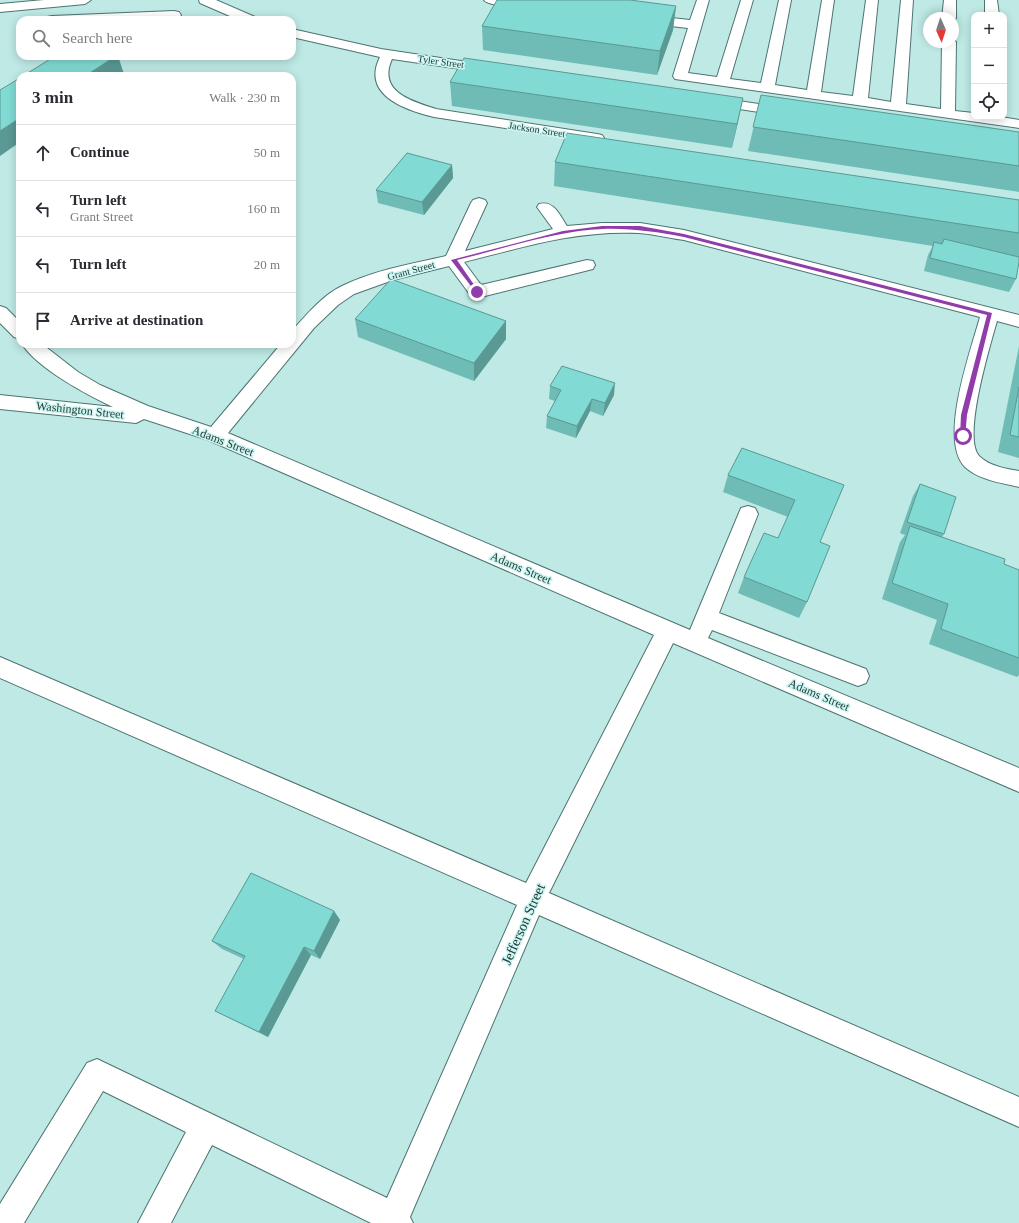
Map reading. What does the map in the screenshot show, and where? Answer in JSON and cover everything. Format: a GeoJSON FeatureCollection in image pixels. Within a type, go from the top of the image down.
{"type":"FeatureCollection","features":[{"type":"Feature","properties":{"kind":"street"},"geometry":{"type":"LineString","coordinates":[[0,8],[85,0]]}},
{"type":"Feature","properties":{"kind":"street"},"geometry":{"type":"LineString","coordinates":[[205,0],[241,16]]}},
{"type":"Feature","properties":{"kind":"street"},"geometry":{"type":"LineString","coordinates":[[490,0],[537,6]]}},
{"type":"Feature","properties":{"kind":"street"},"geometry":{"type":"LineString","coordinates":[[702,0],[680,76],[971,116]]}},
{"type":"Feature","properties":{"kind":"street"},"geometry":{"type":"LineString","coordinates":[[722,82],[747,0]]}},
{"type":"Feature","properties":{"kind":"street"},"geometry":{"type":"LineString","coordinates":[[767,88],[785,0]]}},
{"type":"Feature","properties":{"kind":"street"},"geometry":{"type":"LineString","coordinates":[[813,94],[828,0]]}},
{"type":"Feature","properties":{"kind":"street"},"geometry":{"type":"LineString","coordinates":[[860,101],[872,0]]}},
{"type":"Feature","properties":{"kind":"street"},"geometry":{"type":"LineString","coordinates":[[898,106],[907,0]]}},
{"type":"Feature","properties":{"kind":"street"},"geometry":{"type":"LineString","coordinates":[[949,12],[950,0]]}},
{"type":"Feature","properties":{"kind":"street"},"geometry":{"type":"LineString","coordinates":[[991,0],[992,12]]}},
{"type":"Feature","properties":{"kind":"street"},"geometry":{"type":"LineString","coordinates":[[162,5],[169,16]]}},
{"type":"Feature","properties":{"kind":"street"},"geometry":{"type":"LineString","coordinates":[[632,17],[695,25]]}},
{"type":"Feature","properties":{"kind":"street","name":"Tyler Street"},"geometry":{"type":"LineString","coordinates":[[296,34],[388,54],[505,71]]}},
{"type":"Feature","properties":{"kind":"street"},"geometry":{"type":"LineString","coordinates":[[948,114],[949,48]]}},
{"type":"Feature","properties":{"kind":"street","name":"Jackson Street"},"geometry":{"type":"LineString","coordinates":[[388,54],[380,75],[385,86],[392,94],[403,102],[434,113],[608,140]]}},
{"type":"Feature","properties":{"kind":"street"},"geometry":{"type":"LineString","coordinates":[[700,100],[801,114]]}},
{"type":"Feature","properties":{"kind":"street"},"geometry":{"type":"LineString","coordinates":[[1000,120],[1019,124]]}},
{"type":"Feature","properties":{"kind":"street"},"geometry":{"type":"LineString","coordinates":[[480,203],[453,260],[477,292],[587,265]]}},
{"type":"Feature","properties":{"kind":"street"},"geometry":{"type":"LineString","coordinates":[[545,207],[563,232]]}},
{"type":"Feature","properties":{"kind":"street","name":"Grant Street"},"geometry":{"type":"LineString","coordinates":[[296,339],[308,324],[332,301],[348,290],[388,276],[563,232],[602,228],[640,228],[684,235],[1019,321]]}},
{"type":"Feature","properties":{"kind":"street"},"geometry":{"type":"LineString","coordinates":[[0,312],[16,329]]}},
{"type":"Feature","properties":{"kind":"street"},"geometry":{"type":"LineString","coordinates":[[990,314],[964,415],[963,436],[970,459],[979,466],[992,472],[1019,479]]}},
{"type":"Feature","properties":{"kind":"street","name":"Adams Street"},"geometry":{"type":"LineString","coordinates":[[36,348],[76,379],[117,401],[161,418],[215,435],[668,631],[1019,780]]}},
{"type":"Feature","properties":{"kind":"street","name":"Grant Street"},"geometry":{"type":"LineString","coordinates":[[215,435],[289,348]]}},
{"type":"Feature","properties":{"kind":"street","name":"Washington Street"},"geometry":{"type":"LineString","coordinates":[[0,402],[161,418]]}},
{"type":"Feature","properties":{"kind":"street"},"geometry":{"type":"LineString","coordinates":[[696,643],[748,514]]}},
{"type":"Feature","properties":{"kind":"street"},"geometry":{"type":"LineString","coordinates":[[706,618],[858,676]]}},
{"type":"Feature","properties":{"kind":"street","name":"Jefferson Street"},"geometry":{"type":"LineString","coordinates":[[395,1220],[533,899],[668,631]]}},
{"type":"Feature","properties":{"kind":"street"},"geometry":{"type":"LineString","coordinates":[[0,667],[1019,1112]]}},
{"type":"Feature","properties":{"kind":"street"},"geometry":{"type":"LineString","coordinates":[[6,1223],[97,1073],[395,1220]]}},
{"type":"Feature","properties":{"kind":"street"},"geometry":{"type":"LineString","coordinates":[[154,1223],[206,1126]]}},
{"type":"Feature","properties":{"kind":"building"},"geometry":{"type":"Polygon","coordinates":[[[497,0],[630,0],[676,6],[660,51],[482,26],[497,0]]]}},
{"type":"Feature","properties":{"kind":"building"},"geometry":{"type":"Polygon","coordinates":[[[464,58],[743,98],[737,124],[450,82],[464,58]]]}},
{"type":"Feature","properties":{"kind":"building"},"geometry":{"type":"Polygon","coordinates":[[[49,60],[110,60],[91,72],[29,72],[49,60]]]}},
{"type":"Feature","properties":{"kind":"building"},"geometry":{"type":"Polygon","coordinates":[[[16,80],[16,121],[0,131],[0,90],[16,80]]]}},
{"type":"Feature","properties":{"kind":"building"},"geometry":{"type":"Polygon","coordinates":[[[761,95],[1019,132],[1019,166],[753,127],[761,95]]]}},
{"type":"Feature","properties":{"kind":"building"},"geometry":{"type":"Polygon","coordinates":[[[567,133],[1019,200],[1019,233],[555,162],[567,133]]]}},
{"type":"Feature","properties":{"kind":"building"},"geometry":{"type":"Polygon","coordinates":[[[407,153],[452,165],[422,202],[376,190],[407,153]]]}},
{"type":"Feature","properties":{"kind":"building"},"geometry":{"type":"Polygon","coordinates":[[[944,239],[1019,257],[1016,279],[930,258],[934,242],[942,244],[944,239]]]}},
{"type":"Feature","properties":{"kind":"building"},"geometry":{"type":"Polygon","coordinates":[[[391,279],[506,321],[474,363],[355,319],[391,279]]]}},
{"type":"Feature","properties":{"kind":"building"},"geometry":{"type":"Polygon","coordinates":[[[562,366],[615,383],[605,403],[592,399],[577,426],[547,416],[561,390],[550,386],[562,366]]]}},
{"type":"Feature","properties":{"kind":"building"},"geometry":{"type":"Polygon","coordinates":[[[1019,387],[1019,437],[1010,435],[1019,387]]]}},
{"type":"Feature","properties":{"kind":"building"},"geometry":{"type":"Polygon","coordinates":[[[742,448],[844,485],[820,542],[830,546],[807,602],[744,577],[764,533],[778,538],[795,500],[728,475],[742,448]]]}},
{"type":"Feature","properties":{"kind":"building"},"geometry":{"type":"Polygon","coordinates":[[[920,484],[956,497],[944,534],[907,522],[920,484]]]}},
{"type":"Feature","properties":{"kind":"building"},"geometry":{"type":"Polygon","coordinates":[[[910,526],[1005,559],[1004,564],[1019,570],[1019,658],[941,629],[948,604],[892,583],[910,526]]]}},
{"type":"Feature","properties":{"kind":"building"},"geometry":{"type":"Polygon","coordinates":[[[251,873],[334,911],[314,951],[304,947],[259,1032],[215,1011],[245,956],[212,941],[251,873]]]}},
{"type":"Feature","properties":{"kind":"route"},"geometry":{"type":"LineString","coordinates":[[477,292],[453,260],[563,232],[602,228],[640,228],[684,235],[990,314],[964,415],[963,436]]}}]}
